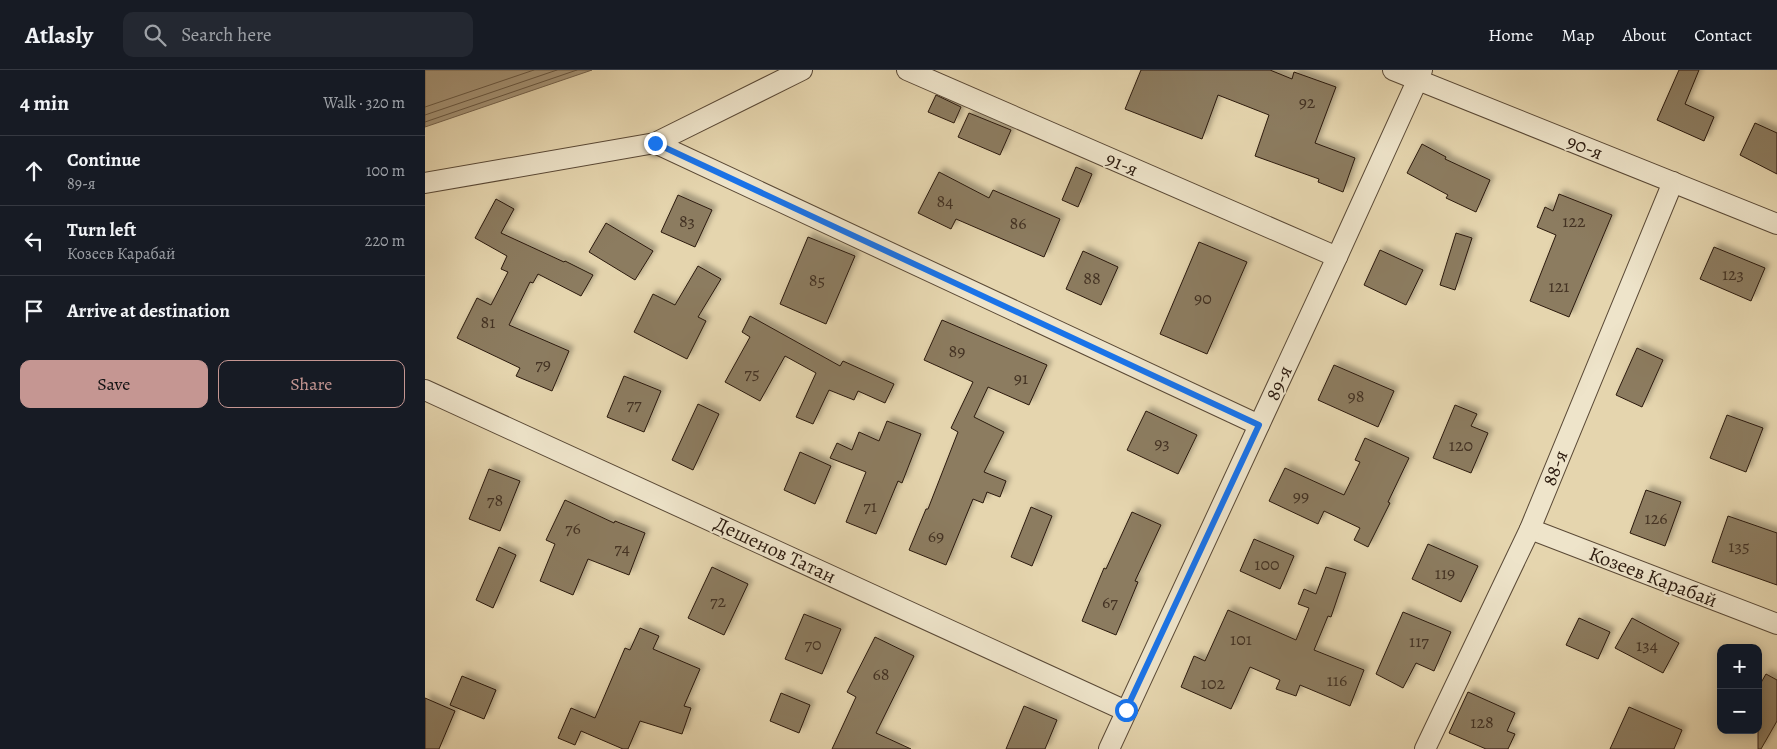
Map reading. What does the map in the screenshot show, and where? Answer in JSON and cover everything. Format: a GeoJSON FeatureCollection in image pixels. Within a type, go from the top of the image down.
{"type":"FeatureCollection","features":[{"type":"Feature","properties":{"kind":"street"},"geometry":{"type":"LineString","coordinates":[[425,183],[655,143],[802,70]]}},
{"type":"Feature","properties":{"kind":"street","name":"91-я"},"geometry":{"type":"LineString","coordinates":[[907,70],[1337,258]]}},
{"type":"Feature","properties":{"kind":"street","name":"90-я"},"geometry":{"type":"LineString","coordinates":[[1393,70],[1420,75],[1777,224]]}},
{"type":"Feature","properties":{"kind":"street","name":"89-я"},"geometry":{"type":"LineString","coordinates":[[1109,749],[1420,75]]}},
{"type":"Feature","properties":{"kind":"street"},"geometry":{"type":"LineString","coordinates":[[655,143],[1259,425]]}},
{"type":"Feature","properties":{"kind":"street","name":"88-я"},"geometry":{"type":"LineString","coordinates":[[1425,749],[1530,529],[1673,182]]}},
{"type":"Feature","properties":{"kind":"street","name":"Дешенов Татан"},"geometry":{"type":"LineString","coordinates":[[425,390],[1126,710]]}},
{"type":"Feature","properties":{"kind":"street","name":"Козеев Карабай"},"geometry":{"type":"LineString","coordinates":[[1530,529],[1777,624]]}},
{"type":"Feature","properties":{"kind":"water"},"geometry":{"type":"Polygon","coordinates":[[[425,70],[592,70],[425,127],[425,70]]]}},
{"type":"Feature","properties":{"kind":"building"},"geometry":{"type":"Polygon","coordinates":[[[1141,70],[1270,70],[1292,79],[1294,72],[1336,87],[1315,143],[1355,158],[1343,192],[1318,182],[1319,179],[1255,156],[1269,115],[1218,95],[1202,139],[1125,109],[1141,70]]]}},
{"type":"Feature","properties":{"kind":"building"},"geometry":{"type":"Polygon","coordinates":[[[1679,70],[1699,70],[1685,104],[1714,117],[1704,141],[1657,120],[1679,70]]]}},
{"type":"Feature","properties":{"kind":"building"},"geometry":{"type":"Polygon","coordinates":[[[936,95],[961,107],[954,123],[928,112],[936,95]]]}},
{"type":"Feature","properties":{"kind":"building"},"geometry":{"type":"Polygon","coordinates":[[[969,113],[1011,130],[1000,155],[958,137],[969,113]]]}},
{"type":"Feature","properties":{"kind":"building"},"geometry":{"type":"Polygon","coordinates":[[[1755,123],[1777,133],[1777,174],[1740,155],[1755,123]]]}},
{"type":"Feature","properties":{"kind":"building"},"geometry":{"type":"Polygon","coordinates":[[[1422,144],[1446,157],[1445,159],[1490,180],[1476,212],[1446,198],[1448,195],[1407,173],[1422,144]]]}},
{"type":"Feature","properties":{"kind":"building"},"geometry":{"type":"Polygon","coordinates":[[[1076,167],[1092,174],[1078,207],[1062,200],[1076,167]]]}},
{"type":"Feature","properties":{"kind":"building"},"geometry":{"type":"Polygon","coordinates":[[[939,172],[989,198],[993,190],[1060,219],[1044,257],[956,219],[951,229],[918,213],[939,172]]]}},
{"type":"Feature","properties":{"kind":"building"},"geometry":{"type":"Polygon","coordinates":[[[1559,194],[1612,215],[1569,317],[1530,301],[1556,235],[1537,227],[1545,207],[1553,211],[1559,194]]]}},
{"type":"Feature","properties":{"kind":"building"},"geometry":{"type":"Polygon","coordinates":[[[678,195],[712,210],[695,247],[661,232],[678,195]]]}},
{"type":"Feature","properties":{"kind":"building"},"geometry":{"type":"Polygon","coordinates":[[[496,199],[514,209],[501,233],[593,275],[581,296],[538,274],[533,283],[530,282],[509,325],[569,351],[552,391],[516,376],[520,368],[457,338],[477,298],[491,305],[508,272],[501,269],[507,256],[475,238],[496,199]]]}},
{"type":"Feature","properties":{"kind":"building"},"geometry":{"type":"Polygon","coordinates":[[[606,223],[653,251],[635,280],[589,252],[606,223]]]}},
{"type":"Feature","properties":{"kind":"building"},"geometry":{"type":"Polygon","coordinates":[[[1456,233],[1472,238],[1455,290],[1440,285],[1456,233]]]}},
{"type":"Feature","properties":{"kind":"building"},"geometry":{"type":"Polygon","coordinates":[[[808,237],[855,256],[826,324],[780,304],[808,237]]]}},
{"type":"Feature","properties":{"kind":"building"},"geometry":{"type":"Polygon","coordinates":[[[1199,242],[1247,262],[1207,354],[1160,334],[1199,242]]]}},
{"type":"Feature","properties":{"kind":"building"},"geometry":{"type":"Polygon","coordinates":[[[1714,247],[1765,268],[1751,301],[1700,279],[1714,247]]]}},
{"type":"Feature","properties":{"kind":"building"},"geometry":{"type":"Polygon","coordinates":[[[1380,250],[1423,270],[1406,305],[1364,285],[1380,250]]]}},
{"type":"Feature","properties":{"kind":"building"},"geometry":{"type":"Polygon","coordinates":[[[1083,251],[1118,267],[1101,305],[1066,289],[1083,251]]]}},
{"type":"Feature","properties":{"kind":"building"},"geometry":{"type":"Polygon","coordinates":[[[698,266],[721,279],[698,317],[706,321],[687,359],[634,332],[653,294],[675,305],[698,266]]]}},
{"type":"Feature","properties":{"kind":"building"},"geometry":{"type":"Polygon","coordinates":[[[750,316],[840,366],[843,361],[894,384],[885,403],[858,391],[854,400],[829,390],[813,424],[796,417],[816,373],[785,356],[760,401],[725,382],[750,337],[742,332],[750,316]]]}},
{"type":"Feature","properties":{"kind":"building"},"geometry":{"type":"Polygon","coordinates":[[[942,320],[1047,365],[1029,405],[988,387],[974,417],[1004,432],[984,472],[1006,481],[1000,497],[987,492],[983,503],[973,499],[946,565],[909,550],[926,509],[928,509],[958,432],[951,428],[973,382],[924,360],[942,320]]]}},
{"type":"Feature","properties":{"kind":"building"},"geometry":{"type":"Polygon","coordinates":[[[1637,348],[1663,360],[1642,407],[1616,395],[1637,348]]]}},
{"type":"Feature","properties":{"kind":"building"},"geometry":{"type":"Polygon","coordinates":[[[1334,365],[1394,391],[1378,427],[1318,400],[1334,365]]]}},
{"type":"Feature","properties":{"kind":"building"},"geometry":{"type":"Polygon","coordinates":[[[624,376],[661,391],[644,432],[607,417],[624,376]]]}},
{"type":"Feature","properties":{"kind":"building"},"geometry":{"type":"Polygon","coordinates":[[[698,404],[719,414],[693,470],[672,460],[698,404]]]}},
{"type":"Feature","properties":{"kind":"building"},"geometry":{"type":"Polygon","coordinates":[[[1455,405],[1477,414],[1471,426],[1488,433],[1471,473],[1433,458],[1455,405]]]}},
{"type":"Feature","properties":{"kind":"building"},"geometry":{"type":"Polygon","coordinates":[[[1146,411],[1197,435],[1178,474],[1127,450],[1146,411]]]}},
{"type":"Feature","properties":{"kind":"building"},"geometry":{"type":"Polygon","coordinates":[[[1727,415],[1763,428],[1746,472],[1710,458],[1727,415]]]}},
{"type":"Feature","properties":{"kind":"building"},"geometry":{"type":"Polygon","coordinates":[[[887,421],[921,434],[902,483],[898,481],[876,534],[846,522],[866,472],[830,458],[837,443],[852,450],[859,432],[879,441],[887,421]]]}},
{"type":"Feature","properties":{"kind":"building"},"geometry":{"type":"Polygon","coordinates":[[[1365,438],[1409,458],[1388,502],[1390,503],[1368,547],[1354,540],[1360,528],[1324,511],[1318,524],[1269,501],[1285,468],[1344,495],[1360,462],[1355,460],[1365,438]]]}},
{"type":"Feature","properties":{"kind":"building"},"geometry":{"type":"Polygon","coordinates":[[[800,452],[831,466],[815,504],[784,490],[800,452]]]}},
{"type":"Feature","properties":{"kind":"building"},"geometry":{"type":"Polygon","coordinates":[[[489,469],[520,481],[500,531],[469,519],[489,469]]]}},
{"type":"Feature","properties":{"kind":"building"},"geometry":{"type":"Polygon","coordinates":[[[1646,490],[1681,502],[1665,546],[1630,533],[1646,490]]]}},
{"type":"Feature","properties":{"kind":"building"},"geometry":{"type":"Polygon","coordinates":[[[565,500],[614,523],[615,521],[645,533],[629,575],[588,559],[573,595],[540,581],[555,544],[546,540],[565,500]]]}},
{"type":"Feature","properties":{"kind":"building"},"geometry":{"type":"Polygon","coordinates":[[[1031,507],[1052,516],[1032,566],[1011,557],[1031,507]]]}},
{"type":"Feature","properties":{"kind":"building"},"geometry":{"type":"Polygon","coordinates":[[[1132,512],[1161,525],[1135,581],[1138,582],[1116,635],[1082,621],[1104,568],[1106,569],[1132,512]]]}},
{"type":"Feature","properties":{"kind":"building"},"geometry":{"type":"Polygon","coordinates":[[[1728,516],[1777,533],[1777,585],[1712,562],[1728,516]]]}},
{"type":"Feature","properties":{"kind":"building"},"geometry":{"type":"Polygon","coordinates":[[[1254,539],[1294,556],[1280,589],[1240,571],[1254,539]]]}},
{"type":"Feature","properties":{"kind":"building"},"geometry":{"type":"Polygon","coordinates":[[[1428,544],[1478,566],[1461,602],[1412,579],[1428,544]]]}},
{"type":"Feature","properties":{"kind":"building"},"geometry":{"type":"Polygon","coordinates":[[[499,547],[516,555],[493,608],[476,600],[499,547]]]}},
{"type":"Feature","properties":{"kind":"building"},"geometry":{"type":"Polygon","coordinates":[[[712,567],[748,584],[724,635],[688,618],[712,567]]]}},
{"type":"Feature","properties":{"kind":"building"},"geometry":{"type":"Polygon","coordinates":[[[1326,567],[1346,573],[1331,617],[1328,616],[1314,650],[1364,670],[1350,706],[1300,685],[1296,696],[1276,689],[1280,680],[1250,667],[1231,709],[1181,687],[1194,656],[1205,661],[1228,610],[1296,640],[1309,608],[1298,604],[1304,589],[1316,594],[1326,567]]]}},
{"type":"Feature","properties":{"kind":"building"},"geometry":{"type":"Polygon","coordinates":[[[1403,612],[1451,632],[1434,671],[1416,663],[1403,688],[1376,674],[1403,612]]]}},
{"type":"Feature","properties":{"kind":"building"},"geometry":{"type":"Polygon","coordinates":[[[804,614],[841,629],[822,674],[785,659],[804,614]]]}},
{"type":"Feature","properties":{"kind":"building"},"geometry":{"type":"Polygon","coordinates":[[[1579,618],[1610,632],[1598,659],[1566,645],[1579,618]]]}},
{"type":"Feature","properties":{"kind":"building"},"geometry":{"type":"Polygon","coordinates":[[[1632,618],[1679,643],[1663,673],[1615,648],[1632,618]]]}},
{"type":"Feature","properties":{"kind":"building"},"geometry":{"type":"Polygon","coordinates":[[[640,628],[659,636],[653,649],[700,669],[684,706],[691,708],[682,734],[640,721],[628,749],[623,749],[581,731],[575,745],[558,738],[571,708],[595,718],[625,648],[630,650],[640,628]]]}},
{"type":"Feature","properties":{"kind":"building"},"geometry":{"type":"Polygon","coordinates":[[[875,637],[914,656],[876,733],[911,749],[832,749],[856,697],[847,692],[875,637]]]}},
{"type":"Feature","properties":{"kind":"building"},"geometry":{"type":"Polygon","coordinates":[[[1766,674],[1777,680],[1777,721],[1761,749],[1758,749],[1758,734],[1762,734],[1762,681],[1766,674]]]}},
{"type":"Feature","properties":{"kind":"building"},"geometry":{"type":"Polygon","coordinates":[[[462,676],[496,690],[484,719],[450,705],[462,676]]]}},
{"type":"Feature","properties":{"kind":"building"},"geometry":{"type":"Polygon","coordinates":[[[1468,692],[1515,713],[1507,731],[1515,734],[1508,749],[1486,749],[1449,733],[1468,692]]]}},
{"type":"Feature","properties":{"kind":"building"},"geometry":{"type":"Polygon","coordinates":[[[781,693],[810,705],[799,733],[770,721],[781,693]]]}},
{"type":"Feature","properties":{"kind":"building"},"geometry":{"type":"Polygon","coordinates":[[[425,698],[455,711],[439,749],[425,749],[425,698]]]}},
{"type":"Feature","properties":{"kind":"building"},"geometry":{"type":"Polygon","coordinates":[[[1024,706],[1057,720],[1045,749],[1006,749],[1024,706]]]}},
{"type":"Feature","properties":{"kind":"building"},"geometry":{"type":"Polygon","coordinates":[[[1629,707],[1682,730],[1674,749],[1610,749],[1629,707]]]}},
{"type":"Feature","properties":{"kind":"route"},"geometry":{"type":"LineString","coordinates":[[655,143],[1259,425],[1126,710]]}}]}
